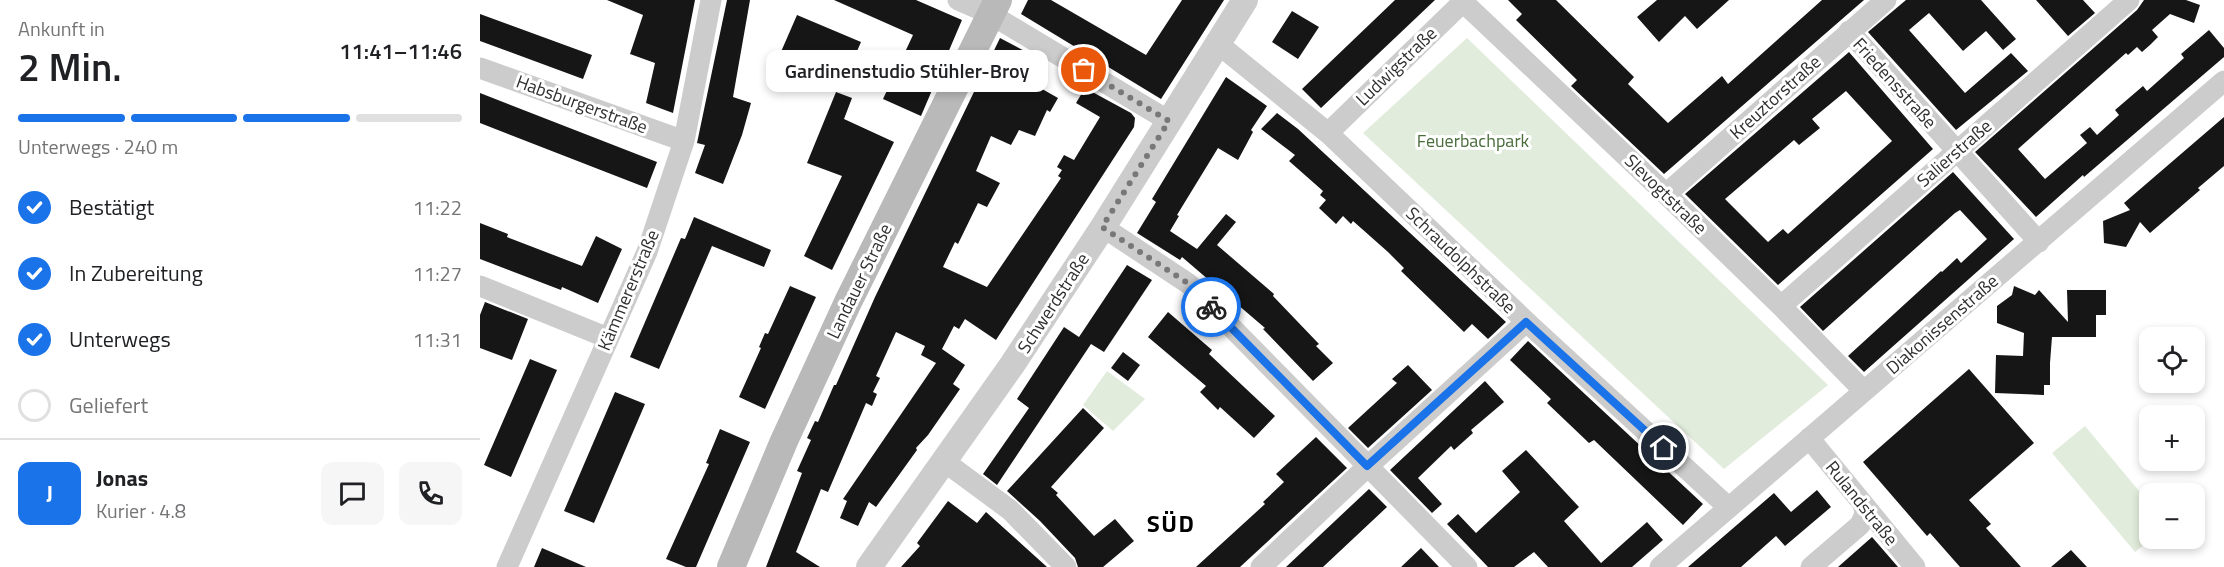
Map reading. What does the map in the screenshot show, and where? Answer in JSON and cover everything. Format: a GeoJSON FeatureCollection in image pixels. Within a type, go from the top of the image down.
{"type":"FeatureCollection","features":[{"type":"Feature","properties":{"kind":"main road","name":"Landauer Straße"},"geometry":{"type":"LineString","coordinates":[[731,567],[784,441],[844,313],[994,7]]}},
{"type":"Feature","properties":{"kind":"street","name":"Kämmererstraße"},"geometry":{"type":"LineString","coordinates":[[507,567],[647,252],[684,141],[711,0]]}},
{"type":"Feature","properties":{"kind":"street"},"geometry":{"type":"LineString","coordinates":[[958,0],[994,7],[1169,121]]}},
{"type":"Feature","properties":{"kind":"street","name":"Schwerdstraße"},"geometry":{"type":"LineString","coordinates":[[869,567],[1005,377],[1245,0]]}},
{"type":"Feature","properties":{"kind":"street","name":"Ludwigstraße"},"geometry":{"type":"LineString","coordinates":[[1328,133],[1463,0]]}},
{"type":"Feature","properties":{"kind":"street","name":"Slevogtstraße"},"geometry":{"type":"LineString","coordinates":[[1463,0],[1666,194],[1864,391]]}},
{"type":"Feature","properties":{"kind":"street","name":"Kreuztorstraße"},"geometry":{"type":"LineString","coordinates":[[1666,194],[1886,0]]}},
{"type":"Feature","properties":{"kind":"street","name":"Salierstraße"},"geometry":{"type":"LineString","coordinates":[[1780,306],[2128,0]]}},
{"type":"Feature","properties":{"kind":"street","name":"Friedensstraße"},"geometry":{"type":"LineString","coordinates":[[1849,31],[2039,242]]}},
{"type":"Feature","properties":{"kind":"street","name":"Schraudolphstraße"},"geometry":{"type":"LineString","coordinates":[[1216,43],[1328,133],[1526,322],[1728,507]]}},
{"type":"Feature","properties":{"kind":"street","name":"Habsburgerstraße"},"geometry":{"type":"LineString","coordinates":[[480,68],[684,141]]}},
{"type":"Feature","properties":{"kind":"street","name":"Diakonissenstraße"},"geometry":{"type":"LineString","coordinates":[[1660,567],[2224,81]]}},
{"type":"Feature","properties":{"kind":"street"},"geometry":{"type":"LineString","coordinates":[[1102,227],[1189,284],[1467,567]]}},
{"type":"Feature","properties":{"kind":"street"},"geometry":{"type":"LineString","coordinates":[[480,286],[608,338]]}},
{"type":"Feature","properties":{"kind":"street"},"geometry":{"type":"LineString","coordinates":[[1261,567],[1367,466],[1526,322]]}},
{"type":"Feature","properties":{"kind":"street","name":"Rulandstraße"},"geometry":{"type":"LineString","coordinates":[[1809,438],[1864,508],[1915,567]]}},
{"type":"Feature","properties":{"kind":"street"},"geometry":{"type":"LineString","coordinates":[[945,462],[1010,510],[1066,567]]}},
{"type":"Feature","properties":{"kind":"street"},"geometry":{"type":"LineString","coordinates":[[1811,567],[1860,525],[1865,514],[1864,508]]}},
{"type":"Feature","properties":{"kind":"green space","name":"Feuerbachpark"},"geometry":{"type":"Polygon","coordinates":[[[1467,38],[1828,385],[1724,469],[1363,133],[1467,38]]]}},
{"type":"Feature","properties":{"kind":"green space"},"geometry":{"type":"Polygon","coordinates":[[[1107,371],[1145,399],[1113,431],[1083,405],[1107,371]]]}},
{"type":"Feature","properties":{"kind":"green space"},"geometry":{"type":"Polygon","coordinates":[[[2085,426],[2139,491],[2139,549],[2135,552],[2052,453],[2085,426]]]}},
{"type":"Feature","properties":{"kind":"building"},"geometry":{"type":"Polygon","coordinates":[[[607,0],[695,0],[673,113],[646,103],[655,63],[630,54],[643,15],[607,0]]]}},
{"type":"Feature","properties":{"kind":"building"},"geometry":{"type":"Polygon","coordinates":[[[727,0],[750,0],[733,97],[751,103],[742,135],[723,184],[695,173],[705,145],[697,143],[727,0]]]}},
{"type":"Feature","properties":{"kind":"building"},"geometry":{"type":"Polygon","coordinates":[[[834,0],[916,0],[962,20],[921,116],[883,99],[913,35],[834,0]]]}},
{"type":"Feature","properties":{"kind":"building"},"geometry":{"type":"Polygon","coordinates":[[[1028,0],[1051,0],[1146,55],[1182,0],[1224,0],[1161,99],[1021,14],[1028,0]]]}},
{"type":"Feature","properties":{"kind":"building"},"geometry":{"type":"Polygon","coordinates":[[[1395,0],[1435,0],[1321,108],[1302,89],[1395,0]]]}},
{"type":"Feature","properties":{"kind":"building"},"geometry":{"type":"Polygon","coordinates":[[[1508,0],[1556,0],[1634,77],[1628,84],[1668,123],[1722,76],[1728,84],[1822,0],[1864,0],[1664,174],[1571,86],[1577,80],[1516,20],[1522,14],[1508,0]]]}},
{"type":"Feature","properties":{"kind":"building"},"geometry":{"type":"Polygon","coordinates":[[[1657,0],[1729,0],[1697,29],[1685,16],[1659,42],[1637,17],[1657,0]]]}},
{"type":"Feature","properties":{"kind":"building"},"geometry":{"type":"Polygon","coordinates":[[[1906,0],[1981,0],[2016,39],[2003,50],[1986,31],[1963,51],[1929,13],[1909,30],[1965,93],[2011,53],[2028,71],[1956,130],[1868,32],[1906,0]]]}},
{"type":"Feature","properties":{"kind":"building"},"geometry":{"type":"Polygon","coordinates":[[[2036,0],[2083,0],[2095,13],[2068,36],[2036,0]]]}},
{"type":"Feature","properties":{"kind":"building"},"geometry":{"type":"Polygon","coordinates":[[[2144,0],[2186,0],[2200,5],[2194,23],[2170,14],[2152,30],[2158,37],[2150,45],[2142,52],[2137,47],[2128,55],[2126,53],[2018,149],[2045,179],[2087,143],[2080,135],[2090,127],[2097,135],[2119,115],[2115,110],[2143,86],[2147,91],[2184,58],[2181,54],[2209,30],[2224,48],[2224,57],[2036,217],[1975,152],[2137,10],[2144,0]]]}},
{"type":"Feature","properties":{"kind":"building"},"geometry":{"type":"Polygon","coordinates":[[[1292,11],[1319,27],[1298,59],[1272,42],[1292,11]]]}},
{"type":"Feature","properties":{"kind":"building"},"geometry":{"type":"Polygon","coordinates":[[[480,14],[592,55],[583,79],[480,41],[480,14]]]}},
{"type":"Feature","properties":{"kind":"building"},"geometry":{"type":"Polygon","coordinates":[[[797,15],[861,42],[841,88],[777,61],[797,15]]]}},
{"type":"Feature","properties":{"kind":"building"},"geometry":{"type":"Polygon","coordinates":[[[1000,38],[1032,55],[1021,77],[1058,98],[1050,112],[1047,110],[1035,136],[1019,130],[1011,145],[991,136],[976,171],[1000,183],[987,207],[978,203],[958,244],[955,242],[943,267],[987,287],[1061,178],[1058,176],[1062,170],[1057,167],[1064,155],[1074,160],[1100,117],[1076,103],[1085,88],[1131,113],[1135,118],[1134,127],[996,340],[965,319],[959,329],[954,326],[942,349],[965,365],[953,384],[960,389],[876,507],[869,502],[858,526],[840,518],[847,501],[843,499],[936,363],[921,355],[925,346],[896,332],[876,376],[880,378],[873,392],[877,394],[872,406],[866,403],[828,492],[821,489],[796,552],[820,567],[766,567],[802,473],[797,471],[811,440],[807,438],[815,421],[818,422],[836,385],[875,297],[1000,38]]]}},
{"type":"Feature","properties":{"kind":"building"},"geometry":{"type":"Polygon","coordinates":[[[1849,52],[1933,149],[1778,285],[1685,194],[1849,52]],[[1846,91],[1812,119],[1820,128],[1799,145],[1794,140],[1725,199],[1768,242],[1783,229],[1788,234],[1892,141],[1846,91]]]}},
{"type":"Feature","properties":{"kind":"building"},"geometry":{"type":"Polygon","coordinates":[[[1226,77],[1267,106],[1251,130],[1253,132],[1238,160],[1218,148],[1177,215],[1179,216],[1170,231],[1197,249],[1226,214],[1236,222],[1217,245],[1274,294],[1273,296],[1319,344],[1316,346],[1333,363],[1313,381],[1263,329],[1265,328],[1182,257],[1180,260],[1137,233],[1156,202],[1152,199],[1226,77]]]}},
{"type":"Feature","properties":{"kind":"building"},"geometry":{"type":"Polygon","coordinates":[[[836,92],[852,98],[844,119],[894,142],[832,270],[804,256],[842,176],[807,163],[836,92]]]}},
{"type":"Feature","properties":{"kind":"building"},"geometry":{"type":"Polygon","coordinates":[[[480,93],[657,162],[647,188],[480,123],[480,93]]]}},
{"type":"Feature","properties":{"kind":"building"},"geometry":{"type":"Polygon","coordinates":[[[1277,113],[1298,129],[1506,322],[1488,339],[1472,324],[1464,332],[1401,271],[1404,268],[1388,252],[1353,221],[1351,224],[1343,216],[1336,224],[1319,208],[1326,200],[1320,195],[1323,191],[1289,161],[1295,155],[1261,129],[1277,113]]]}},
{"type":"Feature","properties":{"kind":"building"},"geometry":{"type":"Polygon","coordinates":[[[2224,117],[2224,166],[2150,233],[2140,222],[2126,247],[2104,243],[2103,221],[2130,210],[2124,203],[2224,117]]]}},
{"type":"Feature","properties":{"kind":"building"},"geometry":{"type":"Polygon","coordinates":[[[1953,172],[2014,239],[1864,372],[1848,356],[1941,271],[1957,258],[1961,263],[1987,239],[1960,210],[1823,331],[1800,307],[1953,172]]]}},
{"type":"Feature","properties":{"kind":"building"},"geometry":{"type":"Polygon","coordinates":[[[694,217],[771,250],[764,267],[712,246],[659,369],[630,357],[681,238],[685,239],[694,217]]]}},
{"type":"Feature","properties":{"kind":"building"},"geometry":{"type":"Polygon","coordinates":[[[480,223],[508,234],[507,237],[582,266],[596,236],[622,249],[598,303],[562,287],[561,290],[480,259],[480,223]]]}},
{"type":"Feature","properties":{"kind":"building"},"geometry":{"type":"Polygon","coordinates":[[[1127,265],[1152,280],[1104,352],[1091,344],[997,485],[983,474],[1029,408],[1017,399],[1064,327],[1079,337],[1127,265]]]}},
{"type":"Feature","properties":{"kind":"building"},"geometry":{"type":"Polygon","coordinates":[[[790,286],[816,297],[765,409],[739,397],[761,348],[759,347],[765,333],[768,334],[790,286]]]}},
{"type":"Feature","properties":{"kind":"building"},"geometry":{"type":"Polygon","coordinates":[[[2014,286],[2035,295],[2039,290],[2068,322],[2067,290],[2106,290],[2106,315],[2096,315],[2096,337],[2052,337],[2050,385],[2044,385],[2044,395],[1995,393],[1996,355],[2023,356],[2024,333],[1997,323],[1997,306],[2012,295],[2014,286]]]}},
{"type":"Feature","properties":{"kind":"building"},"geometry":{"type":"Polygon","coordinates":[[[485,302],[528,319],[512,360],[480,348],[480,315],[485,302]]]}},
{"type":"Feature","properties":{"kind":"building"},"geometry":{"type":"Polygon","coordinates":[[[1168,312],[1212,350],[1209,354],[1275,416],[1254,438],[1220,407],[1218,410],[1200,392],[1206,386],[1148,337],[1168,312]]]}},
{"type":"Feature","properties":{"kind":"building"},"geometry":{"type":"Polygon","coordinates":[[[1528,341],[1703,504],[1683,525],[1594,440],[1589,443],[1547,403],[1551,399],[1510,360],[1528,341]]]}},
{"type":"Feature","properties":{"kind":"building"},"geometry":{"type":"Polygon","coordinates":[[[1123,352],[1140,365],[1128,381],[1111,368],[1123,352]]]}},
{"type":"Feature","properties":{"kind":"building"},"geometry":{"type":"Polygon","coordinates":[[[530,359],[557,370],[511,477],[484,465],[530,359]]]}},
{"type":"Feature","properties":{"kind":"building"},"geometry":{"type":"Polygon","coordinates":[[[1408,365],[1432,390],[1368,448],[1348,428],[1397,383],[1392,379],[1408,365]]]}},
{"type":"Feature","properties":{"kind":"building"},"geometry":{"type":"Polygon","coordinates":[[[1969,369],[2034,443],[1969,500],[1991,524],[1986,528],[2021,567],[1960,567],[1930,533],[1927,536],[1863,462],[1969,369]]]}},
{"type":"Feature","properties":{"kind":"building"},"geometry":{"type":"Polygon","coordinates":[[[1485,381],[1504,402],[1471,430],[1473,433],[1454,450],[1451,446],[1418,478],[1442,504],[1432,513],[1390,470],[1485,381]]]}},
{"type":"Feature","properties":{"kind":"building"},"geometry":{"type":"Polygon","coordinates":[[[615,392],[645,404],[594,523],[564,511],[615,392]]]}},
{"type":"Feature","properties":{"kind":"building"},"geometry":{"type":"Polygon","coordinates":[[[1083,408],[1104,428],[1051,487],[1094,536],[1115,519],[1134,541],[1103,567],[1078,567],[1075,558],[1007,491],[1083,408]]]}},
{"type":"Feature","properties":{"kind":"building"},"geometry":{"type":"Polygon","coordinates":[[[720,429],[750,442],[696,567],[686,567],[666,559],[709,464],[706,463],[720,429]]]}},
{"type":"Feature","properties":{"kind":"building"},"geometry":{"type":"Polygon","coordinates":[[[1316,437],[1347,468],[1240,567],[1196,567],[1265,504],[1263,502],[1284,482],[1276,474],[1316,437]]]}},
{"type":"Feature","properties":{"kind":"building"},"geometry":{"type":"Polygon","coordinates":[[[1526,450],[1579,507],[1564,521],[1601,563],[1647,522],[1663,540],[1632,567],[1548,567],[1534,552],[1514,567],[1488,567],[1447,524],[1458,514],[1476,533],[1520,492],[1502,471],[1526,450]]]}},
{"type":"Feature","properties":{"kind":"building"},"geometry":{"type":"Polygon","coordinates":[[[1369,489],[1387,507],[1323,567],[1286,567],[1369,489]]]}},
{"type":"Feature","properties":{"kind":"building"},"geometry":{"type":"Polygon","coordinates":[[[1817,490],[1831,507],[1785,546],[1776,536],[1741,567],[1688,567],[1774,493],[1791,512],[1817,490]]]}},
{"type":"Feature","properties":{"kind":"building"},"geometry":{"type":"Polygon","coordinates":[[[948,501],[977,523],[986,512],[1047,567],[901,567],[920,546],[917,543],[948,501]]]}},
{"type":"Feature","properties":{"kind":"building"},"geometry":{"type":"Polygon","coordinates":[[[1872,537],[1898,567],[1838,567],[1872,537]]]}},
{"type":"Feature","properties":{"kind":"building"},"geometry":{"type":"Polygon","coordinates":[[[542,548],[586,567],[534,567],[542,548]]]}},
{"type":"Feature","properties":{"kind":"building"},"geometry":{"type":"Polygon","coordinates":[[[1421,548],[1439,567],[1401,567],[1421,548]]]}},
{"type":"Feature","properties":{"kind":"building"},"geometry":{"type":"Polygon","coordinates":[[[2071,550],[2087,567],[2051,567],[2071,550]]]}},
{"type":"Feature","properties":{"kind":"way so far"},"geometry":{"type":"LineString","coordinates":[[1084,70],[1169,121],[1102,227],[1189,284],[1211,307]]}},
{"type":"Feature","properties":{"kind":"place","name":"Gardinenstudio Stühler-Broy"},"geometry":{"type":"Point","coordinates":[1084,70]}},
{"type":"Feature","properties":{"kind":"district","name":"SÜD"},"geometry":{"type":"Point","coordinates":[1171,523]}},
{"type":"Feature","properties":{"kind":"route"},"geometry":{"type":"LineString","coordinates":[[1211,307],[1367,466],[1526,322],[1664,448]]}}]}
